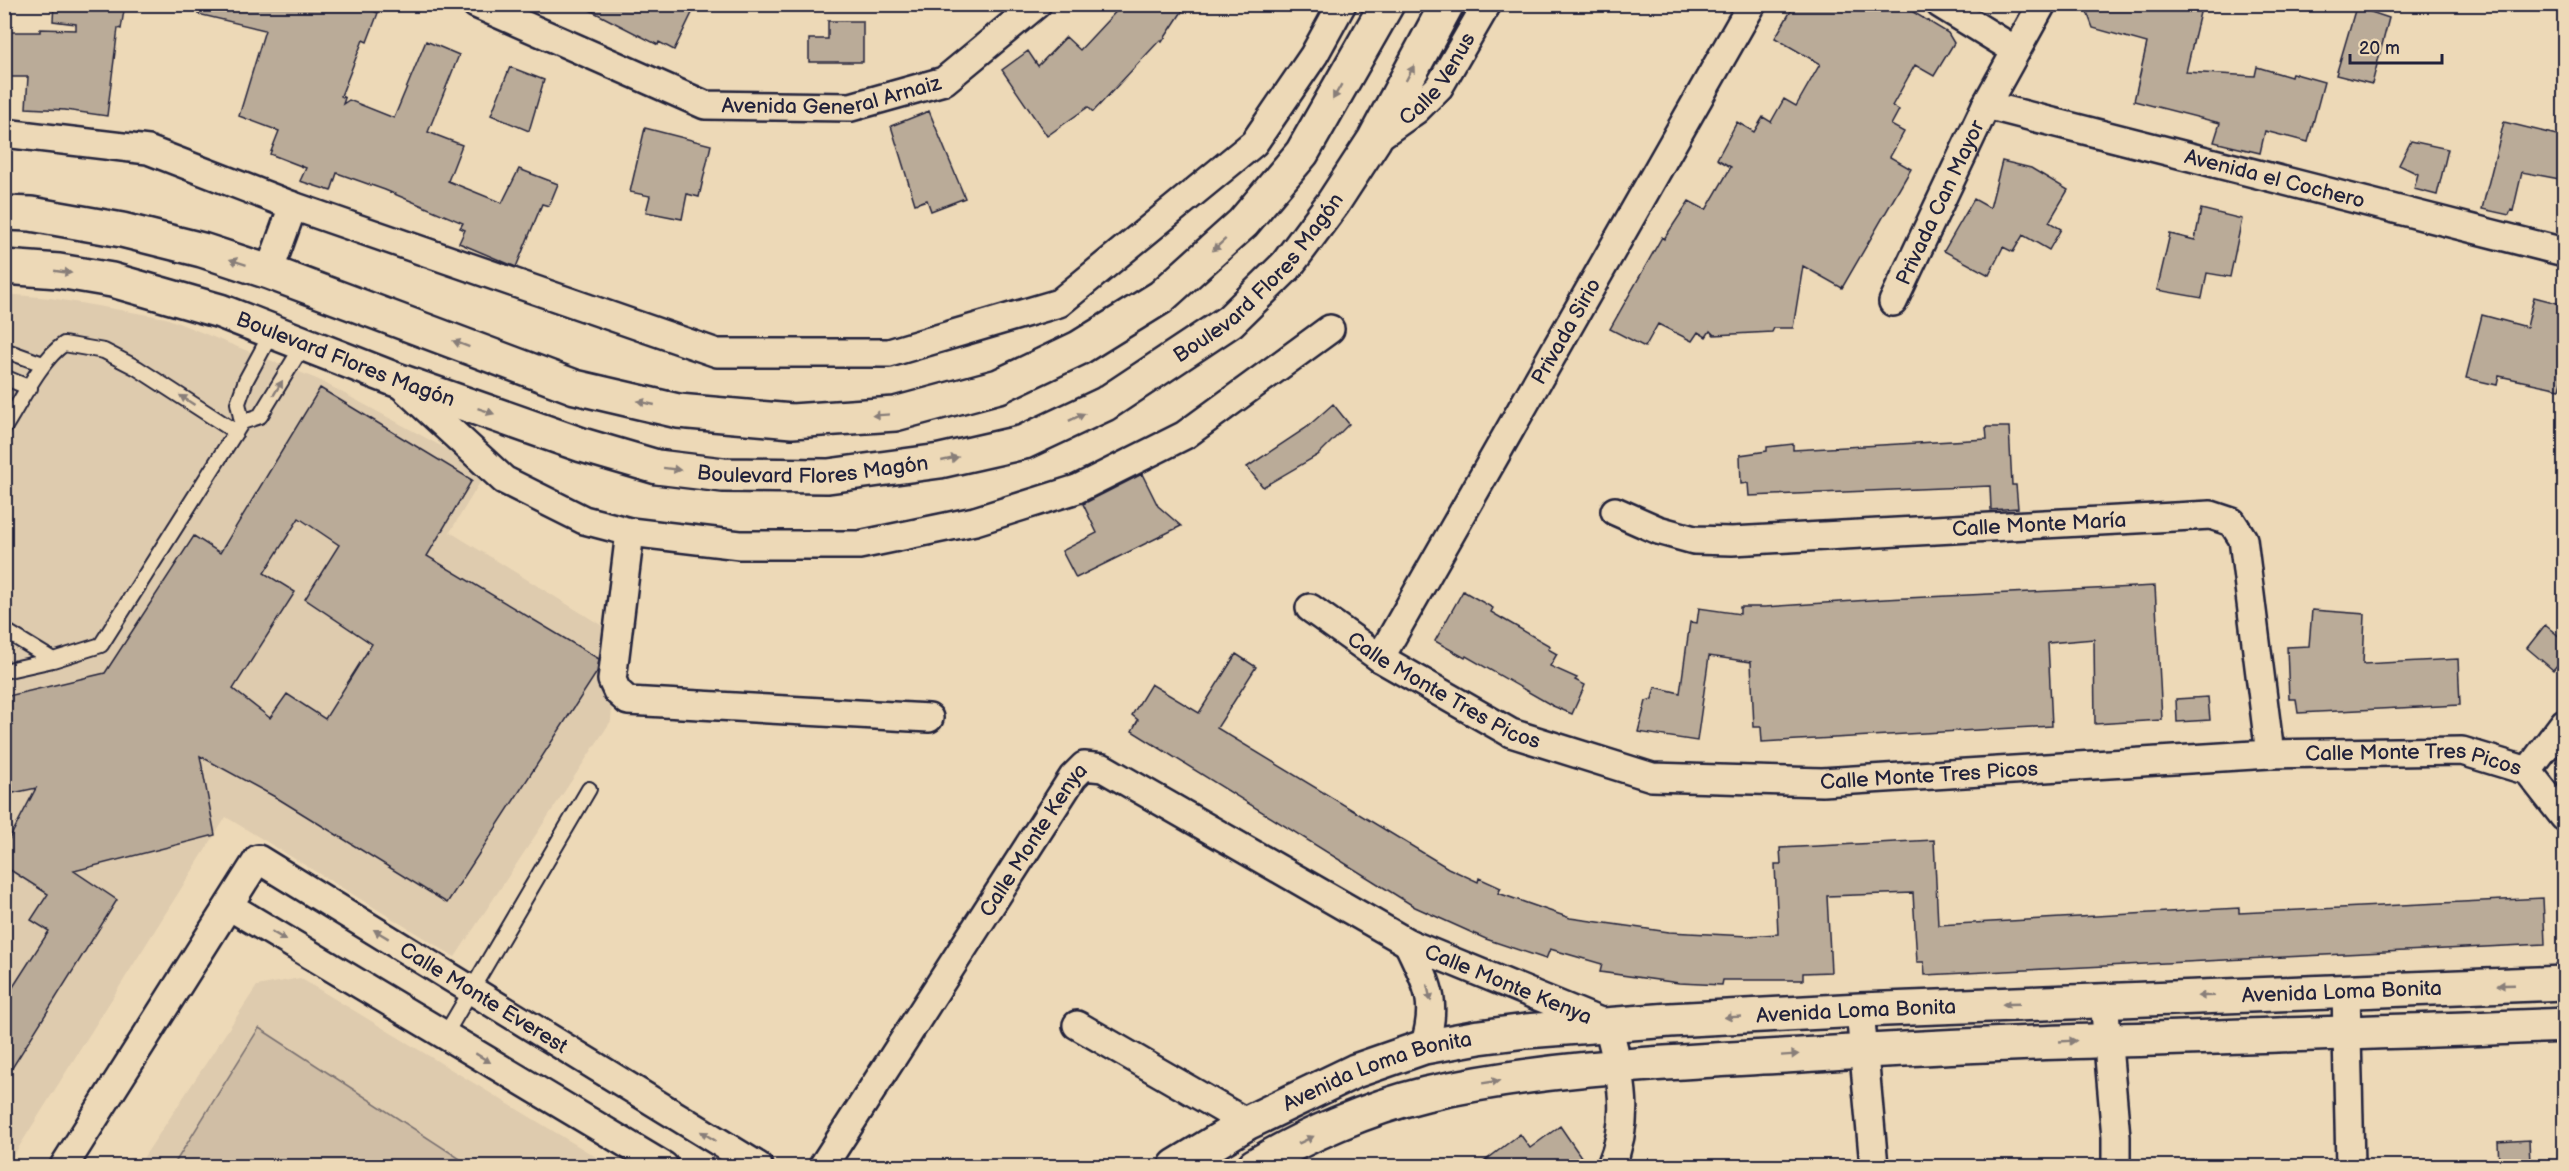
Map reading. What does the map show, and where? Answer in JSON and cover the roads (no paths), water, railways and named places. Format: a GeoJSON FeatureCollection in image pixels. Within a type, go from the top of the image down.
{"type":"FeatureCollection","features":[{"type":"Feature","properties":{"kind":"main road"},"geometry":{"type":"LineString","coordinates":[[4,213],[31,214],[122,230],[202,250],[269,272],[575,387],[667,408],[792,421],[895,414],[999,386],[1080,348],[1161,297],[1243,223],[1302,153],[1387,4]]}},
{"type":"Feature","properties":{"kind":"main road","name":"Boulevard Flores Magón"},"geometry":{"type":"LineString","coordinates":[[4,267],[59,271],[112,280],[220,311],[305,342],[394,379],[582,445],[657,467],[723,475],[828,476],[940,461],[1024,442],[1105,404],[1230,321],[1286,266],[1333,204],[1374,140],[1447,4]]}},
{"type":"Feature","properties":{"kind":"main road","name":"Avenida Loma Bonita"},"geometry":{"type":"LineString","coordinates":[[1176,1167],[1247,1123],[1355,1071],[1424,1047],[1526,1031],[1860,1010],[2565,983]]}},
{"type":"Feature","properties":{"kind":"main road","name":"Avenida Loma Bonita"},"geometry":{"type":"LineString","coordinates":[[1254,1167],[1344,1121],[1423,1095],[1488,1083],[1618,1066],[2109,1039],[2347,1034],[2565,1025]]}},
{"type":"Feature","properties":{"kind":"street","name":"Avenida General Arnaiz"},"geometry":{"type":"LineString","coordinates":[[476,4],[705,105],[851,107],[944,81],[1037,4]]}},
{"type":"Feature","properties":{"kind":"street"},"geometry":{"type":"LineString","coordinates":[[4,133],[148,150],[293,206],[717,352],[889,353],[1059,303],[1254,143],[1314,55],[1342,4]]}},
{"type":"Feature","properties":{"kind":"street","name":"Calle Venus"},"geometry":{"type":"LineString","coordinates":[[1374,140],[1416,110],[1439,87],[1487,4]]}},
{"type":"Feature","properties":{"kind":"street","name":"Privada Sirio"},"geometry":{"type":"LineString","coordinates":[[1380,658],[1752,4]]}},
{"type":"Feature","properties":{"kind":"street"},"geometry":{"type":"LineString","coordinates":[[1940,4],[2015,50]]}},
{"type":"Feature","properties":{"kind":"street","name":"Privada Can Mayor"},"geometry":{"type":"LineString","coordinates":[[1893,302],[1986,105],[2042,4]]}},
{"type":"Feature","properties":{"kind":"street","name":"Avenida el Cochero"},"geometry":{"type":"LineString","coordinates":[[1986,105],[2565,252]]}},
{"type":"Feature","properties":{"kind":"street"},"geometry":{"type":"LineString","coordinates":[[269,272],[293,206]]}},
{"type":"Feature","properties":{"kind":"street"},"geometry":{"type":"LineString","coordinates":[[394,379],[504,480],[584,520],[630,532],[740,545],[859,545],[975,521],[1077,489],[1185,435],[1330,329]]}},
{"type":"Feature","properties":{"kind":"street","name":"Calle Monte María"},"geometry":{"type":"LineString","coordinates":[[1615,511],[1658,530],[1694,540],[1732,541],[2211,515],[2232,522],[2243,539],[2270,754]]}},
{"type":"Feature","properties":{"kind":"street"},"geometry":{"type":"LineString","coordinates":[[630,532],[612,680],[617,691],[628,701],[929,718]]}},
{"type":"Feature","properties":{"kind":"street","name":"Calle Monte Tres Picos"},"geometry":{"type":"LineString","coordinates":[[1310,608],[1380,658],[1511,733],[1652,777],[1822,782],[2270,754],[2462,751],[2528,771],[2565,817]]}},
{"type":"Feature","properties":{"kind":"street"},"geometry":{"type":"LineString","coordinates":[[2528,771],[2565,723]]}},
{"type":"Feature","properties":{"kind":"street","name":"Calle Monte Kenya"},"geometry":{"type":"LineString","coordinates":[[823,1167],[1073,777],[1084,766],[1103,768],[1408,943],[1608,1025]]}},
{"type":"Feature","properties":{"kind":"street","name":"Calle Monte Everest"},"geometry":{"type":"LineString","coordinates":[[64,1167],[258,859],[758,1167]]}},
{"type":"Feature","properties":{"kind":"street"},"geometry":{"type":"LineString","coordinates":[[229,906],[664,1167]]}},
{"type":"Feature","properties":{"kind":"street","name":"Calle Monte Kenya"},"geometry":{"type":"LineString","coordinates":[[1408,943],[1427,982],[1432,1002],[1429,1031],[1424,1047]]}},
{"type":"Feature","properties":{"kind":"street"},"geometry":{"type":"LineString","coordinates":[[2346,991],[2350,1167]]}},
{"type":"Feature","properties":{"kind":"street"},"geometry":{"type":"LineString","coordinates":[[2104,1000],[2109,1039],[2116,1167]]}},
{"type":"Feature","properties":{"kind":"street"},"geometry":{"type":"LineString","coordinates":[[1860,1010],[1874,1167]]}},
{"type":"Feature","properties":{"kind":"street"},"geometry":{"type":"LineString","coordinates":[[1077,1025],[1247,1123]]}},
{"type":"Feature","properties":{"kind":"street"},"geometry":{"type":"LineString","coordinates":[[1608,1025],[1618,1066],[1624,1112],[1619,1146],[1611,1167]]}},
{"type":"Feature","properties":{"kind":"lane"},"geometry":{"type":"LineString","coordinates":[[239,427],[238,403],[246,380],[273,330]]}},
{"type":"Feature","properties":{"kind":"lane"},"geometry":{"type":"LineString","coordinates":[[4,671],[53,660],[101,645],[239,427],[260,416],[305,342]]}},
{"type":"Feature","properties":{"kind":"lane"},"geometry":{"type":"LineString","coordinates":[[4,428],[43,364],[53,351],[64,344],[104,351],[239,427]]}},
{"type":"Feature","properties":{"kind":"lane"},"geometry":{"type":"LineString","coordinates":[[4,350],[43,364]]}},
{"type":"Feature","properties":{"kind":"lane"},"geometry":{"type":"LineString","coordinates":[[4,377],[30,388]]}},
{"type":"Feature","properties":{"kind":"lane"},"geometry":{"type":"LineString","coordinates":[[4,630],[53,660]]}},
{"type":"Feature","properties":{"kind":"lane"},"geometry":{"type":"LineString","coordinates":[[445,1035],[589,789]]}}]}
